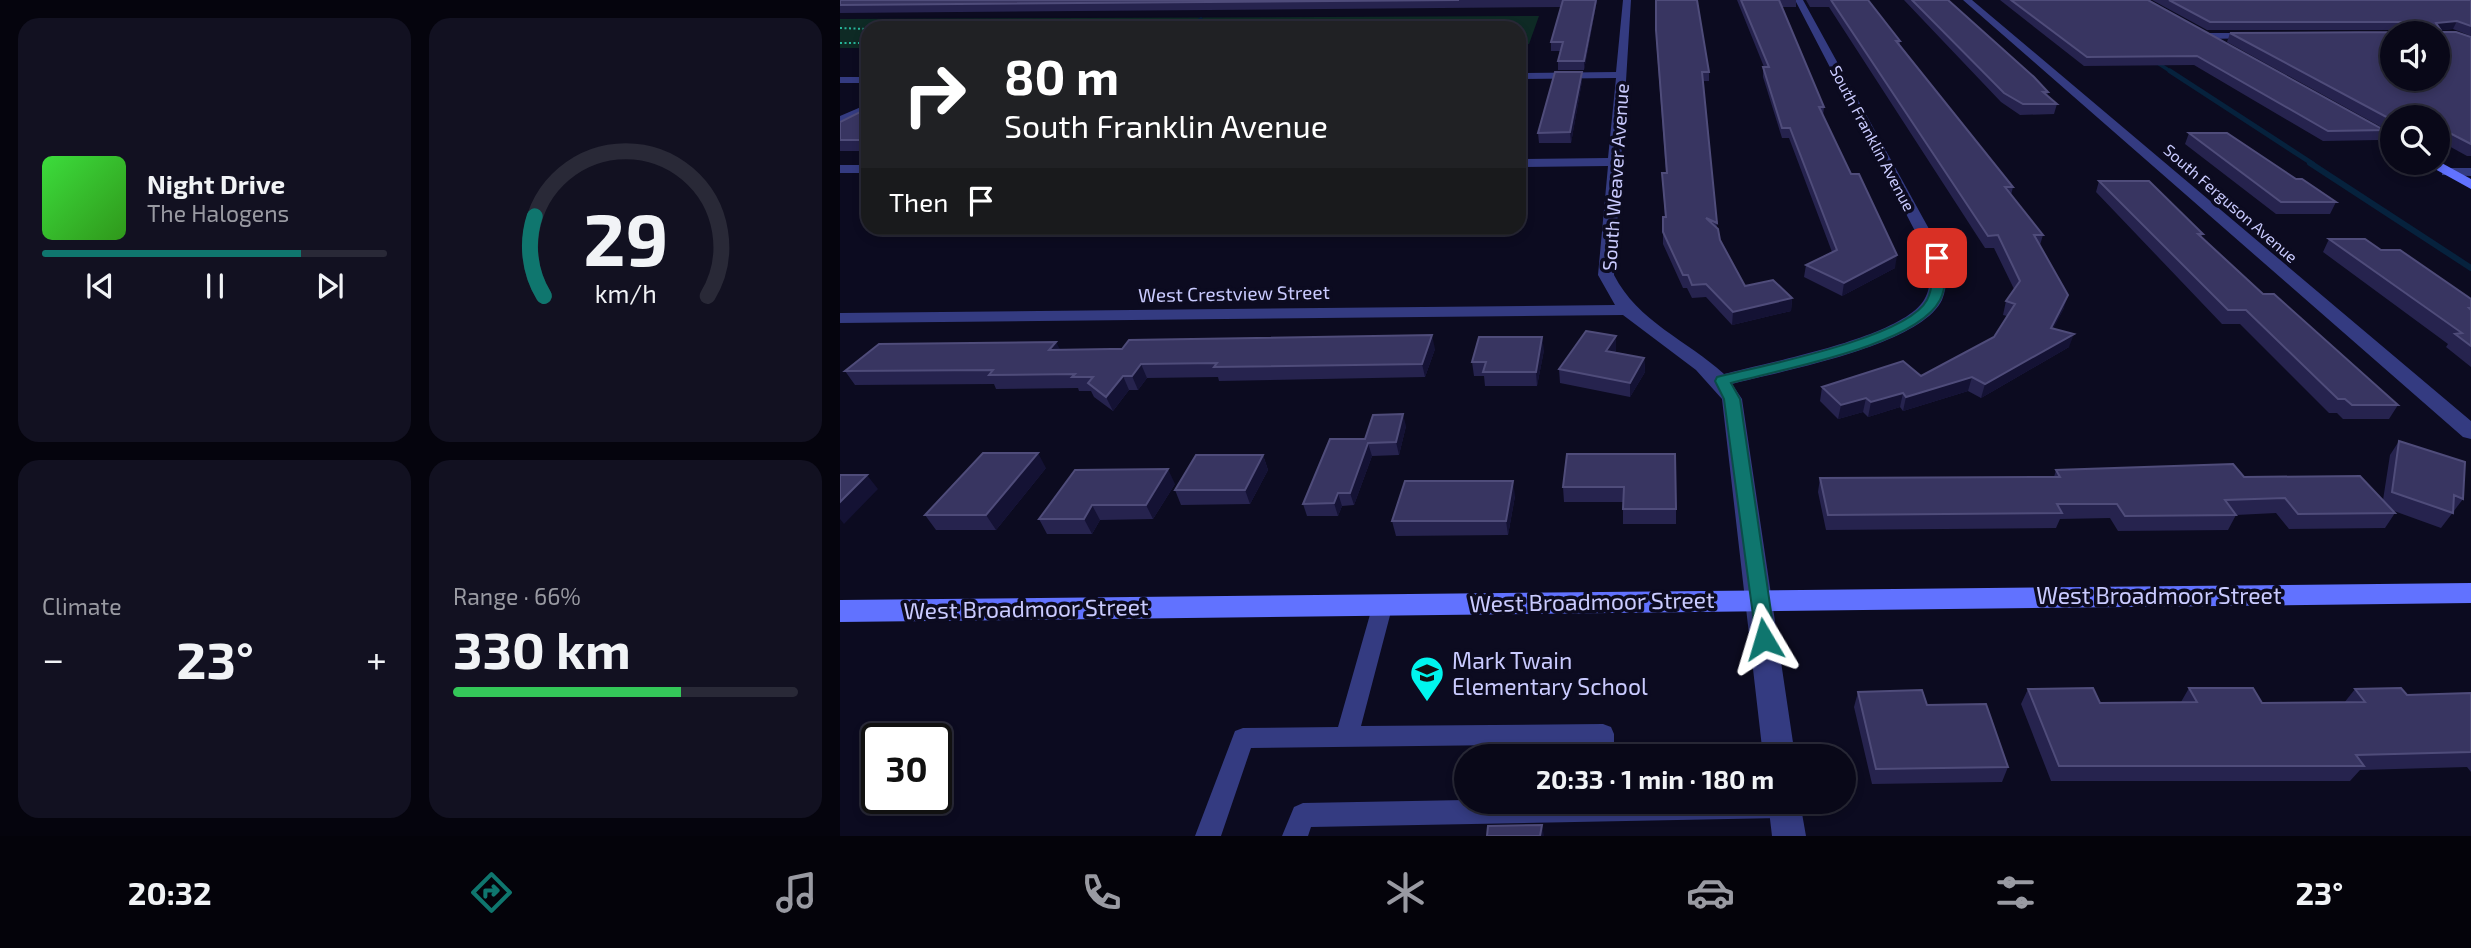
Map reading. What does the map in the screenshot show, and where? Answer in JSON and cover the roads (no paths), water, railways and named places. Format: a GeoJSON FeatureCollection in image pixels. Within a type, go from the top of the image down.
{"type":"FeatureCollection","features":[{"type":"Feature","properties":{"kind":"street","name":"South Weaver Avenue"},"geometry":{"type":"LineString","coordinates":[[1627,0],[1604,266],[1614,293],[1629,310],[1722,381]]}},
{"type":"Feature","properties":{"kind":"street","name":"South Franklin Avenue"},"geometry":{"type":"LineString","coordinates":[[1722,381],[1891,334],[1927,309],[1938,289],[1937,258],[1800,0]]}},
{"type":"Feature","properties":{"kind":"street","name":"South Ferguson Avenue"},"geometry":{"type":"LineString","coordinates":[[1967,0],[2471,432]]}},
{"type":"Feature","properties":{"kind":"street"},"geometry":{"type":"LineString","coordinates":[[2196,30],[2230,49]]}},
{"type":"Feature","properties":{"kind":"street"},"geometry":{"type":"LineString","coordinates":[[2206,36],[2273,36]]}},
{"type":"Feature","properties":{"kind":"street"},"geometry":{"type":"LineString","coordinates":[[1526,76],[1621,75]]}},
{"type":"Feature","properties":{"kind":"street"},"geometry":{"type":"LineString","coordinates":[[840,80],[861,80]]}},
{"type":"Feature","properties":{"kind":"street"},"geometry":{"type":"LineString","coordinates":[[840,120],[861,110]]}},
{"type":"Feature","properties":{"kind":"street"},"geometry":{"type":"LineString","coordinates":[[2346,115],[2380,134]]}},
{"type":"Feature","properties":{"kind":"street"},"geometry":{"type":"LineString","coordinates":[[1526,163],[1613,162]]}},
{"type":"Feature","properties":{"kind":"street"},"geometry":{"type":"LineString","coordinates":[[840,169],[861,169]]}},
{"type":"Feature","properties":{"kind":"street"},"geometry":{"type":"LineString","coordinates":[[2450,172],[2471,172]]}},
{"type":"Feature","properties":{"kind":"street"},"geometry":{"type":"LineString","coordinates":[[2450,174],[2471,185]]}},
{"type":"Feature","properties":{"kind":"street","name":"West Crestview Street"},"geometry":{"type":"LineString","coordinates":[[840,318],[1629,310]]}},
{"type":"Feature","properties":{"kind":"street"},"geometry":{"type":"LineString","coordinates":[[1722,381],[1732,399],[1777,744]]}},
{"type":"Feature","properties":{"kind":"street","name":"West Broadmoor Street"},"geometry":{"type":"LineString","coordinates":[[840,611],[2471,593]]}},
{"type":"Feature","properties":{"kind":"lane"},"geometry":{"type":"LineString","coordinates":[[1347,737],[1383,604]]}},
{"type":"Feature","properties":{"kind":"lane"},"geometry":{"type":"LineString","coordinates":[[1208,836],[1243,738],[1603,734],[1603,744]]}},
{"type":"Feature","properties":{"kind":"lane"},"geometry":{"type":"LineString","coordinates":[[1295,836],[1303,815],[1454,810]]}},
{"type":"Feature","properties":{"kind":"waterway"},"geometry":{"type":"LineString","coordinates":[[2153,60],[2173,73]]}},
{"type":"Feature","properties":{"kind":"waterway"},"geometry":{"type":"LineString","coordinates":[[2170,71],[2313,164]]}},
{"type":"Feature","properties":{"kind":"waterway"},"geometry":{"type":"LineString","coordinates":[[2310,163],[2471,268]]}},
{"type":"Feature","properties":{"kind":"place","name":"Mark Twain Elementary School"},"geometry":{"type":"Point","coordinates":[1427,703]}}]}
